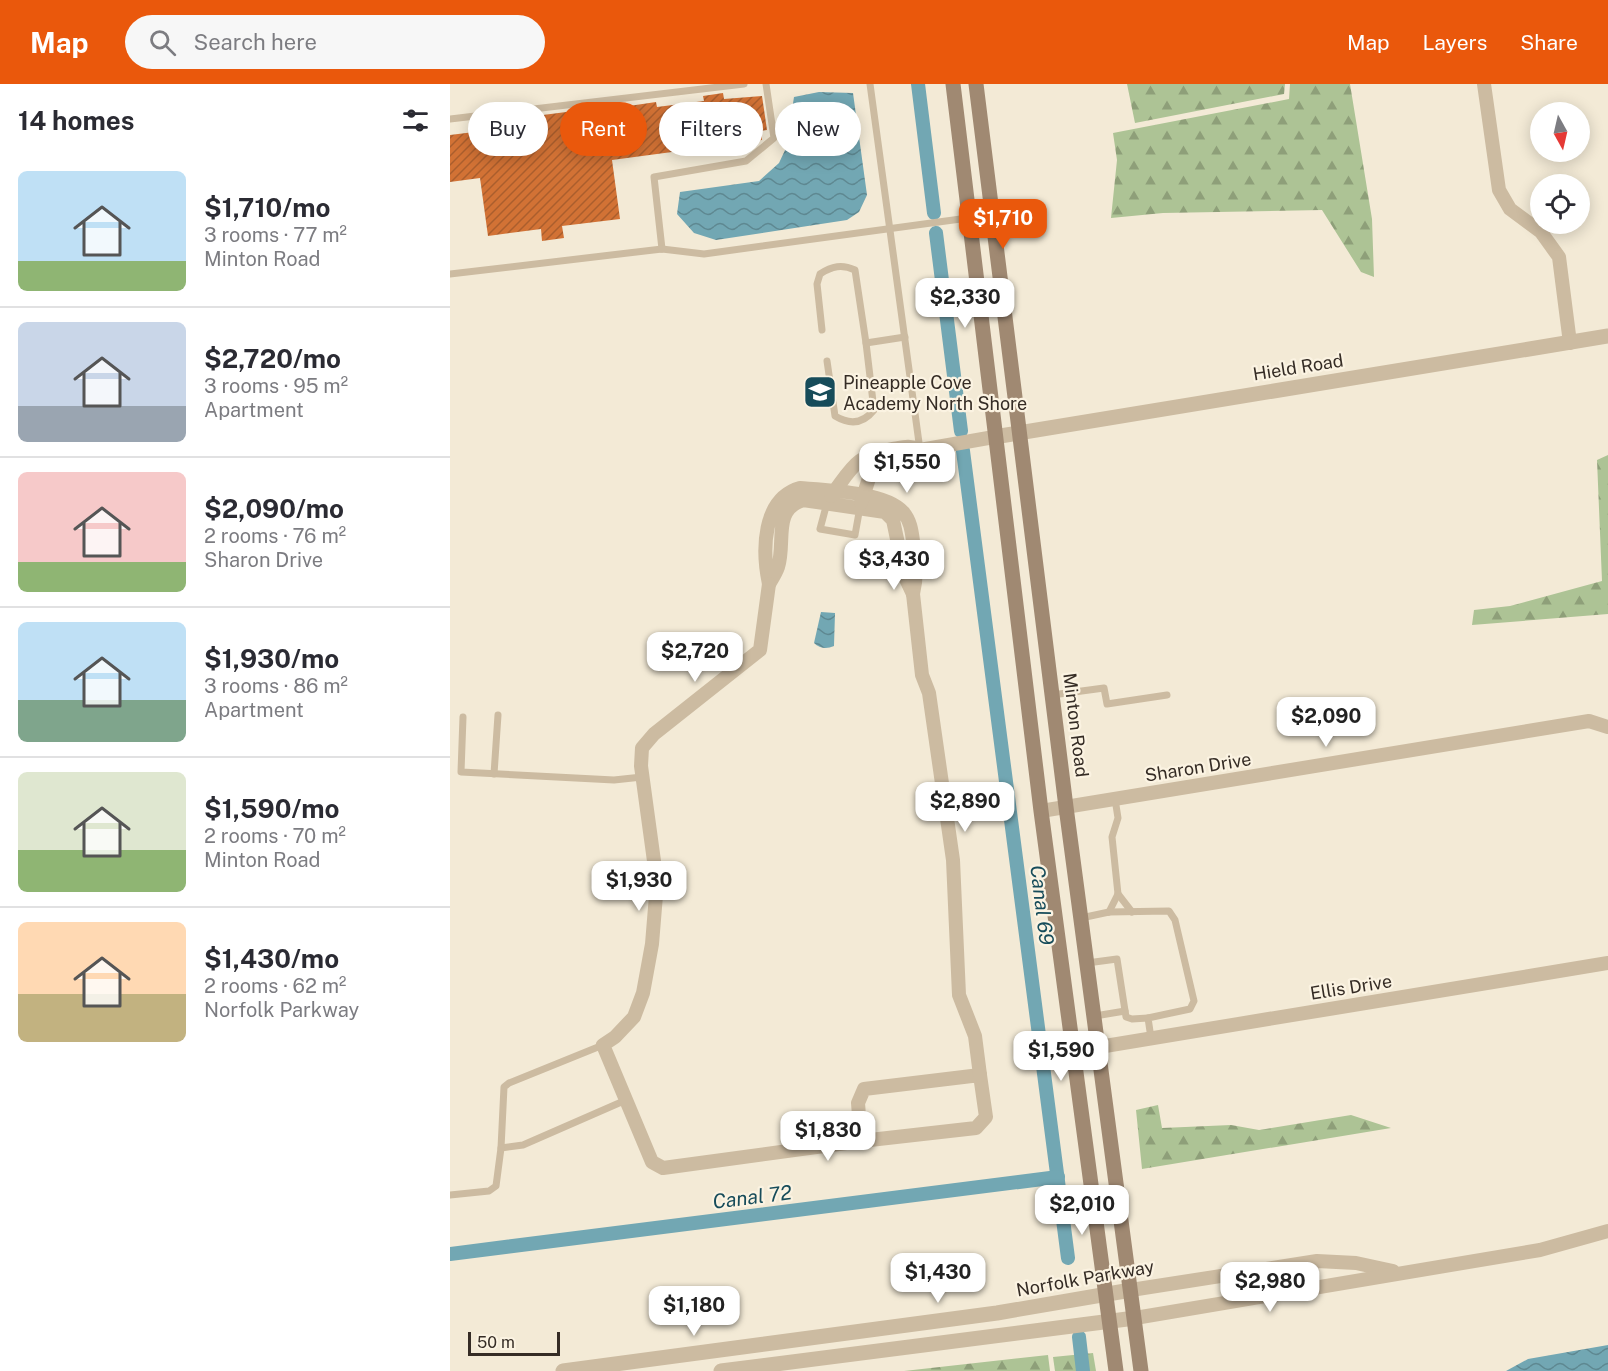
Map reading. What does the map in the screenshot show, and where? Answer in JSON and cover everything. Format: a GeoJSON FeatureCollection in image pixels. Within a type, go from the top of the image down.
{"type":"FeatureCollection","features":[{"type":"Feature","properties":{"kind":"main road"},"geometry":{"type":"LineString","coordinates":[[953,84],[1041,811],[1116,1371]]}},
{"type":"Feature","properties":{"kind":"main road","name":"Minton Road"},"geometry":{"type":"LineString","coordinates":[[976,84],[1018,433],[1141,1371]]}},
{"type":"Feature","properties":{"kind":"main road"},"geometry":{"type":"LineString","coordinates":[[969,218],[986,242],[990,277],[1003,303]]}},
{"type":"Feature","properties":{"kind":"street"},"geometry":{"type":"LineString","coordinates":[[1484,84],[1499,190],[1510,209],[1541,232],[1559,257],[1569,343]]}},
{"type":"Feature","properties":{"kind":"street","name":"Hield Road"},"geometry":{"type":"LineString","coordinates":[[994,437],[1608,336]]}},
{"type":"Feature","properties":{"kind":"street"},"geometry":{"type":"LineString","coordinates":[[827,503],[856,463],[870,454],[911,446],[920,450],[994,437]]}},
{"type":"Feature","properties":{"kind":"street"},"geometry":{"type":"LineString","coordinates":[[862,502],[871,472],[876,467],[913,459],[920,450]]}},
{"type":"Feature","properties":{"kind":"street"},"geometry":{"type":"LineString","coordinates":[[773,551],[771,512],[783,495],[800,488],[835,491],[862,502],[885,512],[893,520],[909,563],[905,577],[913,594],[922,675],[929,693],[953,860],[959,995],[975,1036],[986,1117],[976,1128],[663,1168],[652,1162],[603,1045],[615,1038],[634,1017],[643,993],[652,944],[657,883],[642,777],[642,748],[654,734],[760,650],[769,584],[765,566],[773,551],[782,523],[792,503],[803,500],[827,503],[862,502]]}},
{"type":"Feature","properties":{"kind":"street","name":"Sharon Drive"},"geometry":{"type":"LineString","coordinates":[[1041,811],[1589,721],[1608,727]]}},
{"type":"Feature","properties":{"kind":"street","name":"Ellis Drive"},"geometry":{"type":"LineString","coordinates":[[1099,1047],[1608,963]]}},
{"type":"Feature","properties":{"kind":"street"},"geometry":{"type":"LineString","coordinates":[[861,1142],[858,1103],[864,1089],[980,1075]]}},
{"type":"Feature","properties":{"kind":"street","name":"Norfolk Parkway"},"geometry":{"type":"LineString","coordinates":[[721,1371],[1110,1322],[1355,1283],[1398,1272],[1540,1250],[1608,1231]]}},
{"type":"Feature","properties":{"kind":"street","name":"Norfolk Parkway"},"geometry":{"type":"LineString","coordinates":[[563,1371],[644,1366],[997,1313],[1317,1261],[1356,1263],[1398,1272]]}},
{"type":"Feature","properties":{"kind":"lane"},"geometry":{"type":"LineString","coordinates":[[450,119],[744,84]]}},
{"type":"Feature","properties":{"kind":"lane"},"geometry":{"type":"LineString","coordinates":[[662,249],[654,177],[746,161],[774,138],[766,84]]}},
{"type":"Feature","properties":{"kind":"lane"},"geometry":{"type":"LineString","coordinates":[[870,84],[920,450]]}},
{"type":"Feature","properties":{"kind":"lane"},"geometry":{"type":"LineString","coordinates":[[450,274],[662,249],[704,254],[969,218]]}},
{"type":"Feature","properties":{"kind":"lane"},"geometry":{"type":"LineString","coordinates":[[822,330],[817,284],[820,274],[830,268],[845,266],[855,270],[874,410],[868,418],[856,422],[843,421],[835,416],[827,361]]}},
{"type":"Feature","properties":{"kind":"lane"},"geometry":{"type":"LineString","coordinates":[[866,343],[905,337]]}},
{"type":"Feature","properties":{"kind":"lane"},"geometry":{"type":"LineString","coordinates":[[827,503],[820,529],[855,535],[862,502]]}},
{"type":"Feature","properties":{"kind":"lane"},"geometry":{"type":"LineString","coordinates":[[1052,695],[1104,688],[1107,704],[1167,695]]}},
{"type":"Feature","properties":{"kind":"lane"},"geometry":{"type":"LineString","coordinates":[[494,774],[498,715]]}},
{"type":"Feature","properties":{"kind":"lane"},"geometry":{"type":"LineString","coordinates":[[463,717],[460,772],[614,780],[642,777]]}},
{"type":"Feature","properties":{"kind":"lane"},"geometry":{"type":"LineString","coordinates":[[1115,799],[1118,818],[1112,837],[1118,894],[1132,912]]}},
{"type":"Feature","properties":{"kind":"lane"},"geometry":{"type":"LineString","coordinates":[[1109,912],[1118,894]]}},
{"type":"Feature","properties":{"kind":"lane"},"geometry":{"type":"LineString","coordinates":[[1081,918],[1109,912],[1169,911],[1175,920],[1194,1001],[1190,1008],[1148,1018],[1126,1017],[1117,959],[1088,963]]}},
{"type":"Feature","properties":{"kind":"lane"},"geometry":{"type":"LineString","coordinates":[[1095,1016],[1125,1011]]}},
{"type":"Feature","properties":{"kind":"lane"},"geometry":{"type":"LineString","coordinates":[[1148,1018],[1151,1038]]}},
{"type":"Feature","properties":{"kind":"lane"},"geometry":{"type":"LineString","coordinates":[[450,1195],[489,1191],[496,1186],[501,1148],[504,1088],[509,1083],[603,1045]]}},
{"type":"Feature","properties":{"kind":"lane"},"geometry":{"type":"LineString","coordinates":[[501,1148],[523,1145],[626,1100]]}},
{"type":"Feature","properties":{"kind":"green space"},"geometry":{"type":"Polygon","coordinates":[[[1127,84],[1285,84],[1284,94],[1135,123],[1127,84]]]}},
{"type":"Feature","properties":{"kind":"green space"},"geometry":{"type":"Polygon","coordinates":[[[1290,84],[1350,84],[1372,219],[1374,277],[1361,272],[1322,210],[1163,213],[1111,218],[1117,160],[1113,133],[1289,99],[1290,84]]]}},
{"type":"Feature","properties":{"kind":"green space"},"geometry":{"type":"Polygon","coordinates":[[[1608,455],[1608,614],[1472,625],[1474,610],[1510,606],[1602,581],[1597,460],[1608,455]]]}},
{"type":"Feature","properties":{"kind":"green space"},"geometry":{"type":"Polygon","coordinates":[[[1158,1105],[1162,1128],[1231,1125],[1259,1130],[1351,1115],[1391,1128],[1142,1169],[1136,1110],[1158,1105]]]}},
{"type":"Feature","properties":{"kind":"green space"},"geometry":{"type":"Polygon","coordinates":[[[1093,1353],[1096,1371],[1055,1371],[1053,1357],[1093,1353]]]}},
{"type":"Feature","properties":{"kind":"green space"},"geometry":{"type":"Polygon","coordinates":[[[1048,1355],[1050,1371],[904,1371],[1048,1355]]]}},
{"type":"Feature","properties":{"kind":"water"},"geometry":{"type":"Polygon","coordinates":[[[819,92],[853,93],[854,102],[793,102],[794,97],[819,92]]]}},
{"type":"Feature","properties":{"kind":"water"},"geometry":{"type":"Polygon","coordinates":[[[861,151],[867,195],[859,212],[847,220],[716,240],[694,233],[677,214],[680,192],[759,181],[779,163],[782,156],[861,156],[861,151]]]}},
{"type":"Feature","properties":{"kind":"water"},"geometry":{"type":"Polygon","coordinates":[[[821,612],[835,613],[834,646],[831,647],[821,647],[814,643],[821,612]]]}},
{"type":"Feature","properties":{"kind":"water"},"geometry":{"type":"Polygon","coordinates":[[[1608,1345],[1608,1371],[1506,1371],[1528,1359],[1608,1345]]]}},
{"type":"Feature","properties":{"kind":"building"},"geometry":{"type":"Polygon","coordinates":[[[723,93],[724,99],[762,96],[763,102],[696,102],[704,101],[703,96],[723,93]]]}},
{"type":"Feature","properties":{"kind":"building"},"geometry":{"type":"Polygon","coordinates":[[[656,102],[657,107],[659,107],[659,154],[647,155],[647,103],[656,102]]]}},
{"type":"Feature","properties":{"kind":"building"},"geometry":{"type":"Polygon","coordinates":[[[763,103],[767,130],[763,131],[763,103]]]}},
{"type":"Feature","properties":{"kind":"building"},"geometry":{"type":"Polygon","coordinates":[[[560,113],[560,156],[642,156],[612,160],[620,219],[562,226],[564,238],[542,241],[541,229],[488,236],[480,178],[450,182],[450,135],[468,133],[468,156],[548,156],[548,114],[560,113]]]}},
{"type":"Feature","properties":{"kind":"waterway","name":"Canal 69"},"geometry":{"type":"LineString","coordinates":[[918,84],[934,213]]}},
{"type":"Feature","properties":{"kind":"waterway","name":"Canal 69"},"geometry":{"type":"LineString","coordinates":[[936,233],[961,431]]}},
{"type":"Feature","properties":{"kind":"waterway","name":"Canal 69"},"geometry":{"type":"LineString","coordinates":[[963,451],[1068,1258]]}},
{"type":"Feature","properties":{"kind":"waterway","name":"Canal 72"},"geometry":{"type":"LineString","coordinates":[[450,1254],[1058,1177]]}},
{"type":"Feature","properties":{"kind":"waterway","name":"Canal 69"},"geometry":{"type":"LineString","coordinates":[[1079,1337],[1083,1371]]}},
{"type":"Feature","properties":{"kind":"place","name":"Pineapple Cove Academy North Shore"},"geometry":{"type":"Point","coordinates":[820,392]}}]}
